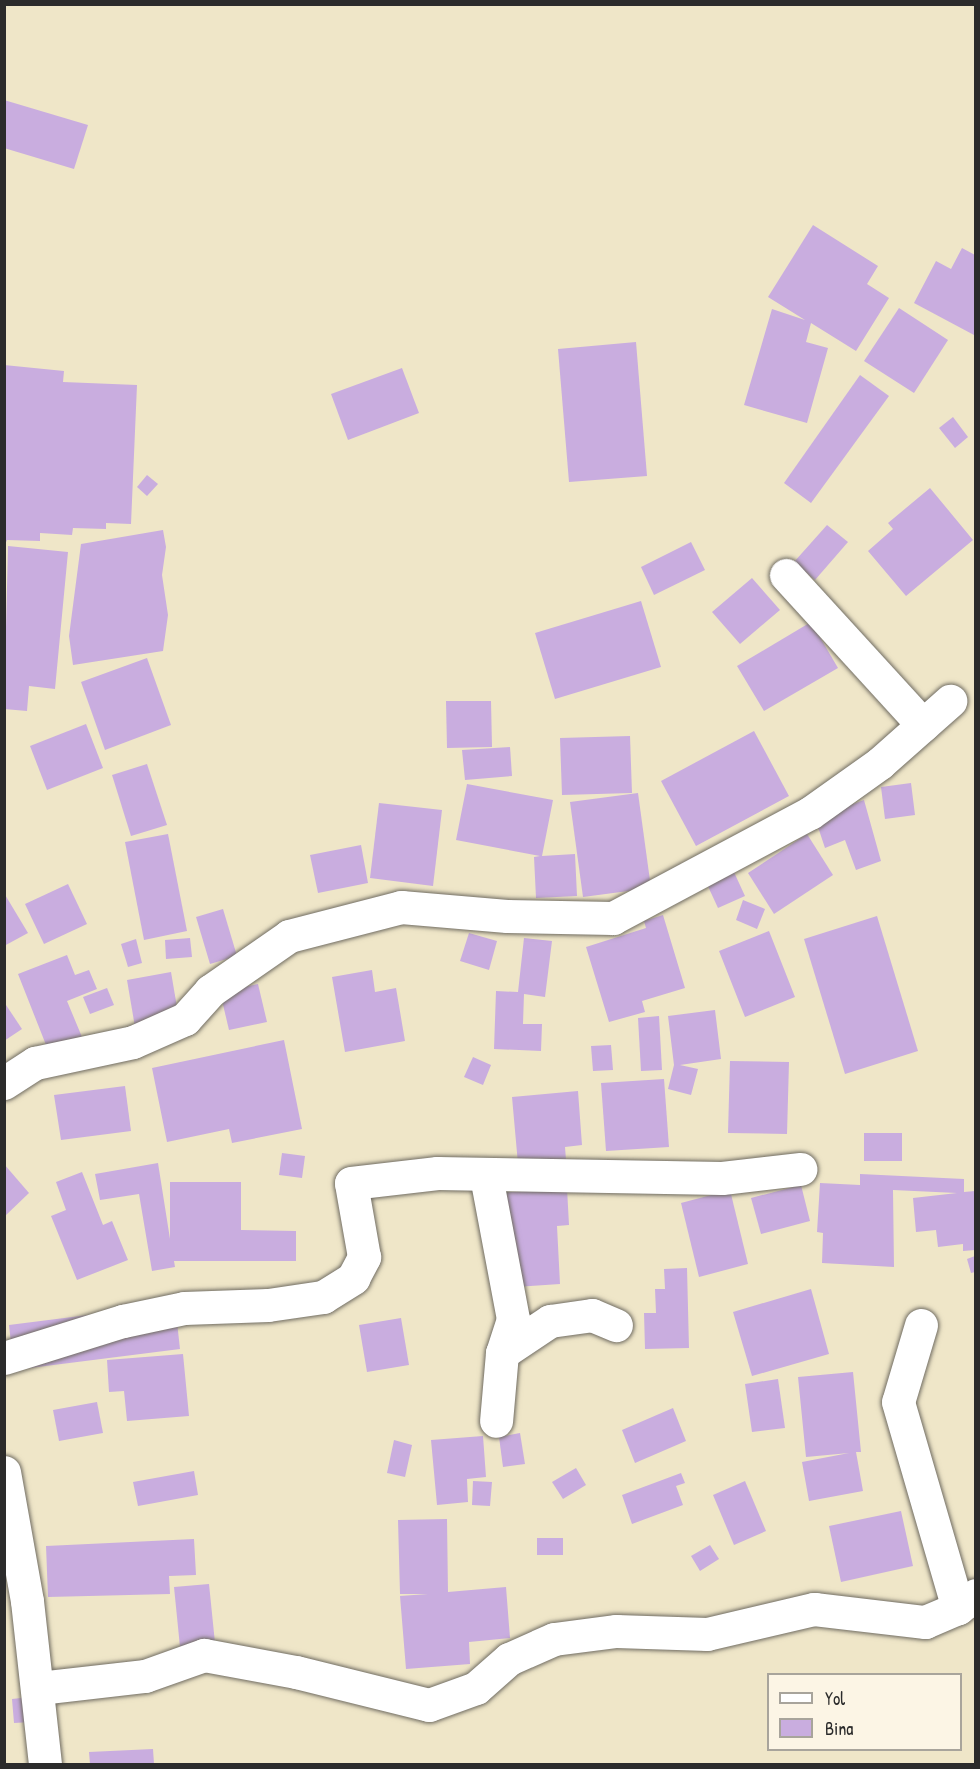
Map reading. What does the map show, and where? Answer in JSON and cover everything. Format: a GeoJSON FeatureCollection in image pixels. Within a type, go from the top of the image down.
{"type":"FeatureCollection","features":[{"type":"Feature","properties":{"kind":"street"},"geometry":{"type":"LineString","coordinates":[[786,575],[923,725]]}},
{"type":"Feature","properties":{"kind":"street"},"geometry":{"type":"LineString","coordinates":[[4,1083],[35,1063],[133,1042],[185,1019],[210,992],[289,936],[401,907],[507,916],[613,918],[810,813],[880,764],[950,701]]}},
{"type":"Feature","properties":{"kind":"street"},"geometry":{"type":"LineString","coordinates":[[4,1358],[123,1321],[184,1308],[268,1305],[323,1297],[353,1278],[364,1257],[351,1183],[437,1173],[486,1176],[722,1178],[800,1169]]}},
{"type":"Feature","properties":{"kind":"street"},"geometry":{"type":"LineString","coordinates":[[486,1176],[513,1319],[502,1353],[496,1421]]}},
{"type":"Feature","properties":{"kind":"street"},"geometry":{"type":"LineString","coordinates":[[502,1353],[550,1321],[592,1315],[616,1325]]}},
{"type":"Feature","properties":{"kind":"street"},"geometry":{"type":"LineString","coordinates":[[39,1688],[145,1676],[204,1655],[296,1672],[429,1706],[476,1688],[510,1659],[554,1638],[616,1631],[707,1634],[814,1609],[925,1622],[967,1602],[898,1402],[921,1325]]}},
{"type":"Feature","properties":{"kind":"street"},"geometry":{"type":"LineString","coordinates":[[4,1472],[39,1688],[45,1764]]}},
{"type":"Feature","properties":{"kind":"building"},"geometry":{"type":"Polygon","coordinates":[[[4,100],[88,125],[74,169],[4,148],[4,100]]]}},
{"type":"Feature","properties":{"kind":"building"},"geometry":{"type":"Polygon","coordinates":[[[813,225],[878,266],[867,284],[889,298],[856,351],[811,323],[806,342],[828,348],[807,423],[744,405],[772,309],[805,320],[768,297],[813,225]]]}},
{"type":"Feature","properties":{"kind":"building"},"geometry":{"type":"Polygon","coordinates":[[[962,248],[975,255],[974,335],[914,303],[936,261],[951,269],[962,248]]]}},
{"type":"Feature","properties":{"kind":"building"},"geometry":{"type":"Polygon","coordinates":[[[899,308],[948,340],[914,393],[864,361],[899,308]]]}},
{"type":"Feature","properties":{"kind":"building"},"geometry":{"type":"Polygon","coordinates":[[[636,342],[647,476],[569,482],[558,349],[636,342]]]}},
{"type":"Feature","properties":{"kind":"building"},"geometry":{"type":"Polygon","coordinates":[[[4,365],[64,371],[63,382],[137,385],[131,524],[106,523],[106,529],[73,528],[72,535],[40,533],[40,541],[7,540],[4,547],[4,365]]]}},
{"type":"Feature","properties":{"kind":"building"},"geometry":{"type":"Polygon","coordinates":[[[402,368],[419,413],[348,440],[331,394],[402,368]]]}},
{"type":"Feature","properties":{"kind":"building"},"geometry":{"type":"Polygon","coordinates":[[[860,375],[889,396],[811,503],[784,483],[860,375]]]}},
{"type":"Feature","properties":{"kind":"building"},"geometry":{"type":"Polygon","coordinates":[[[953,417],[968,437],[955,448],[939,428],[953,417]]]}},
{"type":"Feature","properties":{"kind":"building"},"geometry":{"type":"Polygon","coordinates":[[[147,475],[158,484],[147,496],[137,487],[147,475]]]}},
{"type":"Feature","properties":{"kind":"building"},"geometry":{"type":"Polygon","coordinates":[[[930,488],[973,540],[906,596],[868,551],[893,529],[888,523],[930,488]]]}},
{"type":"Feature","properties":{"kind":"building"},"geometry":{"type":"Polygon","coordinates":[[[827,525],[848,542],[815,580],[794,562],[827,525]]]}},
{"type":"Feature","properties":{"kind":"building"},"geometry":{"type":"Polygon","coordinates":[[[163,530],[166,547],[162,575],[168,615],[163,651],[73,665],[69,636],[81,544],[163,530]]]}},
{"type":"Feature","properties":{"kind":"building"},"geometry":{"type":"Polygon","coordinates":[[[691,542],[705,570],[654,595],[641,567],[691,542]]]}},
{"type":"Feature","properties":{"kind":"building"},"geometry":{"type":"Polygon","coordinates":[[[8,546],[68,552],[55,689],[29,686],[27,711],[4,709],[8,546]]]}},
{"type":"Feature","properties":{"kind":"building"},"geometry":{"type":"Polygon","coordinates":[[[752,578],[780,610],[740,644],[712,612],[752,578]]]}},
{"type":"Feature","properties":{"kind":"building"},"geometry":{"type":"Polygon","coordinates":[[[641,601],[661,667],[555,699],[535,633],[641,601]]]}},
{"type":"Feature","properties":{"kind":"building"},"geometry":{"type":"Polygon","coordinates":[[[811,622],[838,668],[764,711],[737,666],[811,622]]]}},
{"type":"Feature","properties":{"kind":"building"},"geometry":{"type":"Polygon","coordinates":[[[147,658],[171,725],[105,750],[81,682],[147,658]]]}},
{"type":"Feature","properties":{"kind":"building"},"geometry":{"type":"Polygon","coordinates":[[[446,701],[491,701],[492,747],[447,748],[446,701]]]}},
{"type":"Feature","properties":{"kind":"building"},"geometry":{"type":"Polygon","coordinates":[[[86,724],[103,768],[47,790],[30,746],[86,724]]]}},
{"type":"Feature","properties":{"kind":"building"},"geometry":{"type":"Polygon","coordinates":[[[754,731],[789,796],[696,846],[661,781],[754,731]]]}},
{"type":"Feature","properties":{"kind":"building"},"geometry":{"type":"Polygon","coordinates":[[[630,736],[632,793],[562,795],[560,738],[630,736]]]}},
{"type":"Feature","properties":{"kind":"building"},"geometry":{"type":"Polygon","coordinates":[[[510,747],[512,776],[465,780],[462,750],[510,747]]]}},
{"type":"Feature","properties":{"kind":"building"},"geometry":{"type":"Polygon","coordinates":[[[147,764],[167,825],[131,836],[112,775],[147,764]]]}},
{"type":"Feature","properties":{"kind":"building"},"geometry":{"type":"Polygon","coordinates":[[[911,783],[915,815],[885,819],[881,787],[911,783]]]}},
{"type":"Feature","properties":{"kind":"building"},"geometry":{"type":"Polygon","coordinates":[[[467,784],[553,800],[542,856],[575,854],[577,896],[536,898],[534,857],[540,856],[456,840],[467,784]]]}},
{"type":"Feature","properties":{"kind":"building"},"geometry":{"type":"Polygon","coordinates":[[[638,793],[651,888],[583,897],[570,802],[638,793]]]}},
{"type":"Feature","properties":{"kind":"building"},"geometry":{"type":"Polygon","coordinates":[[[864,800],[881,861],[856,870],[845,840],[825,848],[815,818],[864,800]]]}},
{"type":"Feature","properties":{"kind":"building"},"geometry":{"type":"Polygon","coordinates":[[[379,803],[442,810],[433,886],[370,878],[379,803]]]}},
{"type":"Feature","properties":{"kind":"building"},"geometry":{"type":"Polygon","coordinates":[[[168,834],[187,931],[144,940],[125,842],[168,834]]]}},
{"type":"Feature","properties":{"kind":"building"},"geometry":{"type":"Polygon","coordinates":[[[807,834],[833,875],[774,914],[748,873],[807,834]]]}},
{"type":"Feature","properties":{"kind":"building"},"geometry":{"type":"Polygon","coordinates":[[[361,845],[368,883],[318,893],[310,855],[361,845]]]}},
{"type":"Feature","properties":{"kind":"building"},"geometry":{"type":"Polygon","coordinates":[[[733,870],[745,896],[718,908],[706,882],[733,870]]]}},
{"type":"Feature","properties":{"kind":"building"},"geometry":{"type":"Polygon","coordinates":[[[68,884],[87,924],[44,944],[25,904],[68,884]]]}},
{"type":"Feature","properties":{"kind":"building"},"geometry":{"type":"Polygon","coordinates":[[[4,893],[28,933],[4,946],[4,893]]]}},
{"type":"Feature","properties":{"kind":"building"},"geometry":{"type":"Polygon","coordinates":[[[743,900],[765,909],[757,929],[736,920],[743,900]]]}},
{"type":"Feature","properties":{"kind":"building"},"geometry":{"type":"Polygon","coordinates":[[[223,909],[237,956],[210,964],[196,917],[223,909]]]}},
{"type":"Feature","properties":{"kind":"building"},"geometry":{"type":"Polygon","coordinates":[[[663,915],[685,988],[642,1001],[645,1012],[609,1022],[586,947],[646,928],[644,921],[663,915]]]}},
{"type":"Feature","properties":{"kind":"building"},"geometry":{"type":"Polygon","coordinates":[[[877,916],[918,1051],[845,1074],[804,939],[877,916]]]}},
{"type":"Feature","properties":{"kind":"building"},"geometry":{"type":"Polygon","coordinates":[[[769,931],[795,997],[745,1017],[719,951],[769,931]]]}},
{"type":"Feature","properties":{"kind":"building"},"geometry":{"type":"Polygon","coordinates":[[[469,933],[497,941],[489,970],[460,961],[469,933]]]}},
{"type":"Feature","properties":{"kind":"building"},"geometry":{"type":"Polygon","coordinates":[[[190,938],[192,957],[166,959],[165,940],[190,938]]]}},
{"type":"Feature","properties":{"kind":"building"},"geometry":{"type":"Polygon","coordinates":[[[524,938],[552,941],[545,997],[524,994],[523,1024],[542,1024],[541,1051],[494,1049],[496,991],[518,992],[524,938]]]}},
{"type":"Feature","properties":{"kind":"building"},"geometry":{"type":"Polygon","coordinates":[[[136,939],[142,963],[128,967],[121,944],[136,939]]]}},
{"type":"Feature","properties":{"kind":"building"},"geometry":{"type":"Polygon","coordinates":[[[67,955],[75,975],[89,970],[97,989],[67,1001],[82,1037],[48,1050],[18,974],[67,955]]]}},
{"type":"Feature","properties":{"kind":"building"},"geometry":{"type":"Polygon","coordinates":[[[372,970],[375,992],[396,988],[405,1041],[345,1052],[332,977],[372,970]]]}},
{"type":"Feature","properties":{"kind":"building"},"geometry":{"type":"Polygon","coordinates":[[[171,972],[179,1019],[135,1027],[127,980],[171,972]]]}},
{"type":"Feature","properties":{"kind":"building"},"geometry":{"type":"Polygon","coordinates":[[[258,984],[267,1022],[229,1030],[220,992],[258,984]]]}},
{"type":"Feature","properties":{"kind":"building"},"geometry":{"type":"Polygon","coordinates":[[[107,988],[114,1005],[90,1014],[83,997],[107,988]]]}},
{"type":"Feature","properties":{"kind":"building"},"geometry":{"type":"Polygon","coordinates":[[[4,1002],[22,1029],[4,1041],[4,1002]]]}},
{"type":"Feature","properties":{"kind":"building"},"geometry":{"type":"Polygon","coordinates":[[[715,1010],[721,1059],[680,1065],[698,1069],[691,1095],[668,1089],[674,1065],[668,1016],[715,1010]]]}},
{"type":"Feature","properties":{"kind":"building"},"geometry":{"type":"Polygon","coordinates":[[[659,1016],[662,1070],[641,1071],[638,1018],[659,1016]]]}},
{"type":"Feature","properties":{"kind":"building"},"geometry":{"type":"Polygon","coordinates":[[[284,1040],[302,1129],[232,1143],[229,1129],[167,1142],[152,1068],[284,1040]]]}},
{"type":"Feature","properties":{"kind":"building"},"geometry":{"type":"Polygon","coordinates":[[[611,1045],[613,1070],[593,1071],[591,1046],[611,1045]]]}},
{"type":"Feature","properties":{"kind":"building"},"geometry":{"type":"Polygon","coordinates":[[[473,1057],[491,1065],[483,1085],[464,1077],[473,1057]]]}},
{"type":"Feature","properties":{"kind":"building"},"geometry":{"type":"Polygon","coordinates":[[[730,1061],[789,1062],[787,1134],[728,1133],[730,1061]]]}},
{"type":"Feature","properties":{"kind":"building"},"geometry":{"type":"Polygon","coordinates":[[[664,1079],[669,1147],[606,1151],[601,1083],[664,1079]]]}},
{"type":"Feature","properties":{"kind":"building"},"geometry":{"type":"Polygon","coordinates":[[[125,1086],[131,1131],[61,1140],[54,1095],[125,1086]]]}},
{"type":"Feature","properties":{"kind":"building"},"geometry":{"type":"Polygon","coordinates":[[[578,1091],[582,1145],[565,1147],[566,1160],[518,1164],[512,1097],[578,1091]]]}},
{"type":"Feature","properties":{"kind":"building"},"geometry":{"type":"Polygon","coordinates":[[[864,1133],[902,1133],[902,1161],[864,1161],[864,1133]]]}},
{"type":"Feature","properties":{"kind":"building"},"geometry":{"type":"Polygon","coordinates":[[[282,1153],[305,1156],[302,1178],[279,1175],[282,1153]]]}},
{"type":"Feature","properties":{"kind":"building"},"geometry":{"type":"Polygon","coordinates":[[[158,1163],[170,1239],[170,1182],[241,1182],[241,1230],[296,1231],[296,1261],[174,1261],[175,1267],[152,1271],[139,1194],[100,1200],[95,1174],[158,1163]]]}},
{"type":"Feature","properties":{"kind":"building"},"geometry":{"type":"Polygon","coordinates":[[[4,1164],[29,1193],[4,1217],[4,1164]]]}},
{"type":"Feature","properties":{"kind":"building"},"geometry":{"type":"Polygon","coordinates":[[[82,1172],[103,1225],[112,1221],[128,1260],[77,1280],[51,1216],[66,1210],[56,1182],[82,1172]]]}},
{"type":"Feature","properties":{"kind":"building"},"geometry":{"type":"Polygon","coordinates":[[[860,1174],[964,1179],[964,1192],[975,1191],[975,1250],[963,1251],[963,1244],[938,1247],[936,1230],[916,1232],[913,1198],[957,1193],[893,1190],[894,1267],[822,1263],[823,1233],[817,1232],[820,1183],[860,1185],[860,1174]]]}},
{"type":"Feature","properties":{"kind":"building"},"geometry":{"type":"Polygon","coordinates":[[[801,1185],[810,1221],[761,1234],[751,1198],[801,1185]]]}},
{"type":"Feature","properties":{"kind":"building"},"geometry":{"type":"Polygon","coordinates":[[[567,1188],[569,1225],[557,1226],[560,1284],[502,1288],[496,1193],[567,1188]]]}},
{"type":"Feature","properties":{"kind":"building"},"geometry":{"type":"Polygon","coordinates":[[[730,1190],[748,1264],[699,1277],[681,1203],[730,1190]]]}},
{"type":"Feature","properties":{"kind":"building"},"geometry":{"type":"Polygon","coordinates":[[[975,1256],[975,1272],[971,1273],[967,1259],[975,1256]]]}},
{"type":"Feature","properties":{"kind":"building"},"geometry":{"type":"Polygon","coordinates":[[[687,1268],[689,1348],[645,1349],[644,1313],[656,1313],[655,1289],[665,1289],[664,1269],[687,1268]]]}},
{"type":"Feature","properties":{"kind":"building"},"geometry":{"type":"Polygon","coordinates":[[[811,1289],[829,1354],[752,1376],[733,1312],[811,1289]]]}},
{"type":"Feature","properties":{"kind":"building"},"geometry":{"type":"Polygon","coordinates":[[[175,1304],[180,1349],[14,1370],[9,1325],[175,1304]]]}},
{"type":"Feature","properties":{"kind":"building"},"geometry":{"type":"Polygon","coordinates":[[[401,1318],[409,1365],[367,1372],[359,1325],[401,1318]]]}},
{"type":"Feature","properties":{"kind":"building"},"geometry":{"type":"Polygon","coordinates":[[[183,1354],[189,1416],[127,1421],[124,1391],[109,1392],[107,1360],[183,1354]]]}},
{"type":"Feature","properties":{"kind":"building"},"geometry":{"type":"Polygon","coordinates":[[[853,1372],[861,1452],[856,1452],[863,1491],[809,1501],[802,1462],[849,1453],[806,1457],[798,1377],[853,1372]]]}},
{"type":"Feature","properties":{"kind":"building"},"geometry":{"type":"Polygon","coordinates":[[[778,1379],[785,1428],[752,1432],[745,1384],[778,1379]]]}},
{"type":"Feature","properties":{"kind":"building"},"geometry":{"type":"Polygon","coordinates":[[[97,1402],[103,1433],[59,1441],[53,1410],[97,1402]]]}},
{"type":"Feature","properties":{"kind":"building"},"geometry":{"type":"Polygon","coordinates":[[[673,1408],[686,1441],[635,1463],[622,1430],[673,1408]]]}},
{"type":"Feature","properties":{"kind":"building"},"geometry":{"type":"Polygon","coordinates":[[[520,1433],[525,1464],[503,1467],[499,1437],[520,1433]]]}},
{"type":"Feature","properties":{"kind":"building"},"geometry":{"type":"Polygon","coordinates":[[[483,1436],[486,1477],[467,1479],[468,1502],[437,1505],[431,1440],[483,1436]]]}},
{"type":"Feature","properties":{"kind":"building"},"geometry":{"type":"Polygon","coordinates":[[[394,1440],[412,1445],[405,1477],[387,1473],[394,1440]]]}},
{"type":"Feature","properties":{"kind":"building"},"geometry":{"type":"Polygon","coordinates":[[[576,1468],[586,1485],[563,1499],[552,1482],[576,1468]]]}},
{"type":"Feature","properties":{"kind":"building"},"geometry":{"type":"Polygon","coordinates":[[[194,1471],[198,1495],[138,1506],[133,1482],[194,1471]]]}},
{"type":"Feature","properties":{"kind":"building"},"geometry":{"type":"Polygon","coordinates":[[[681,1473],[685,1483],[676,1486],[683,1505],[632,1524],[622,1495],[681,1473]]]}},
{"type":"Feature","properties":{"kind":"building"},"geometry":{"type":"Polygon","coordinates":[[[473,1481],[492,1482],[490,1506],[472,1505],[473,1481]]]}},
{"type":"Feature","properties":{"kind":"building"},"geometry":{"type":"Polygon","coordinates":[[[745,1481],[766,1531],[734,1545],[713,1495],[745,1481]]]}},
{"type":"Feature","properties":{"kind":"building"},"geometry":{"type":"Polygon","coordinates":[[[901,1511],[913,1566],[841,1582],[829,1526],[901,1511]]]}},
{"type":"Feature","properties":{"kind":"building"},"geometry":{"type":"Polygon","coordinates":[[[447,1519],[448,1592],[506,1587],[510,1638],[469,1642],[470,1664],[406,1669],[400,1596],[428,1594],[400,1594],[398,1520],[447,1519]]]}},
{"type":"Feature","properties":{"kind":"building"},"geometry":{"type":"Polygon","coordinates":[[[537,1538],[563,1538],[563,1555],[537,1555],[537,1538]]]}},
{"type":"Feature","properties":{"kind":"building"},"geometry":{"type":"Polygon","coordinates":[[[194,1539],[196,1575],[169,1576],[170,1594],[48,1597],[46,1546],[194,1539]]]}},
{"type":"Feature","properties":{"kind":"building"},"geometry":{"type":"Polygon","coordinates":[[[710,1545],[719,1559],[700,1571],[691,1556],[710,1545]]]}},
{"type":"Feature","properties":{"kind":"building"},"geometry":{"type":"Polygon","coordinates":[[[209,1584],[215,1643],[180,1647],[174,1587],[209,1584]]]}},
{"type":"Feature","properties":{"kind":"building"},"geometry":{"type":"Polygon","coordinates":[[[30,1697],[31,1722],[14,1723],[12,1699],[30,1697]]]}},
{"type":"Feature","properties":{"kind":"building"},"geometry":{"type":"Polygon","coordinates":[[[153,1749],[154,1764],[90,1764],[89,1752],[153,1749]]]}}]}
